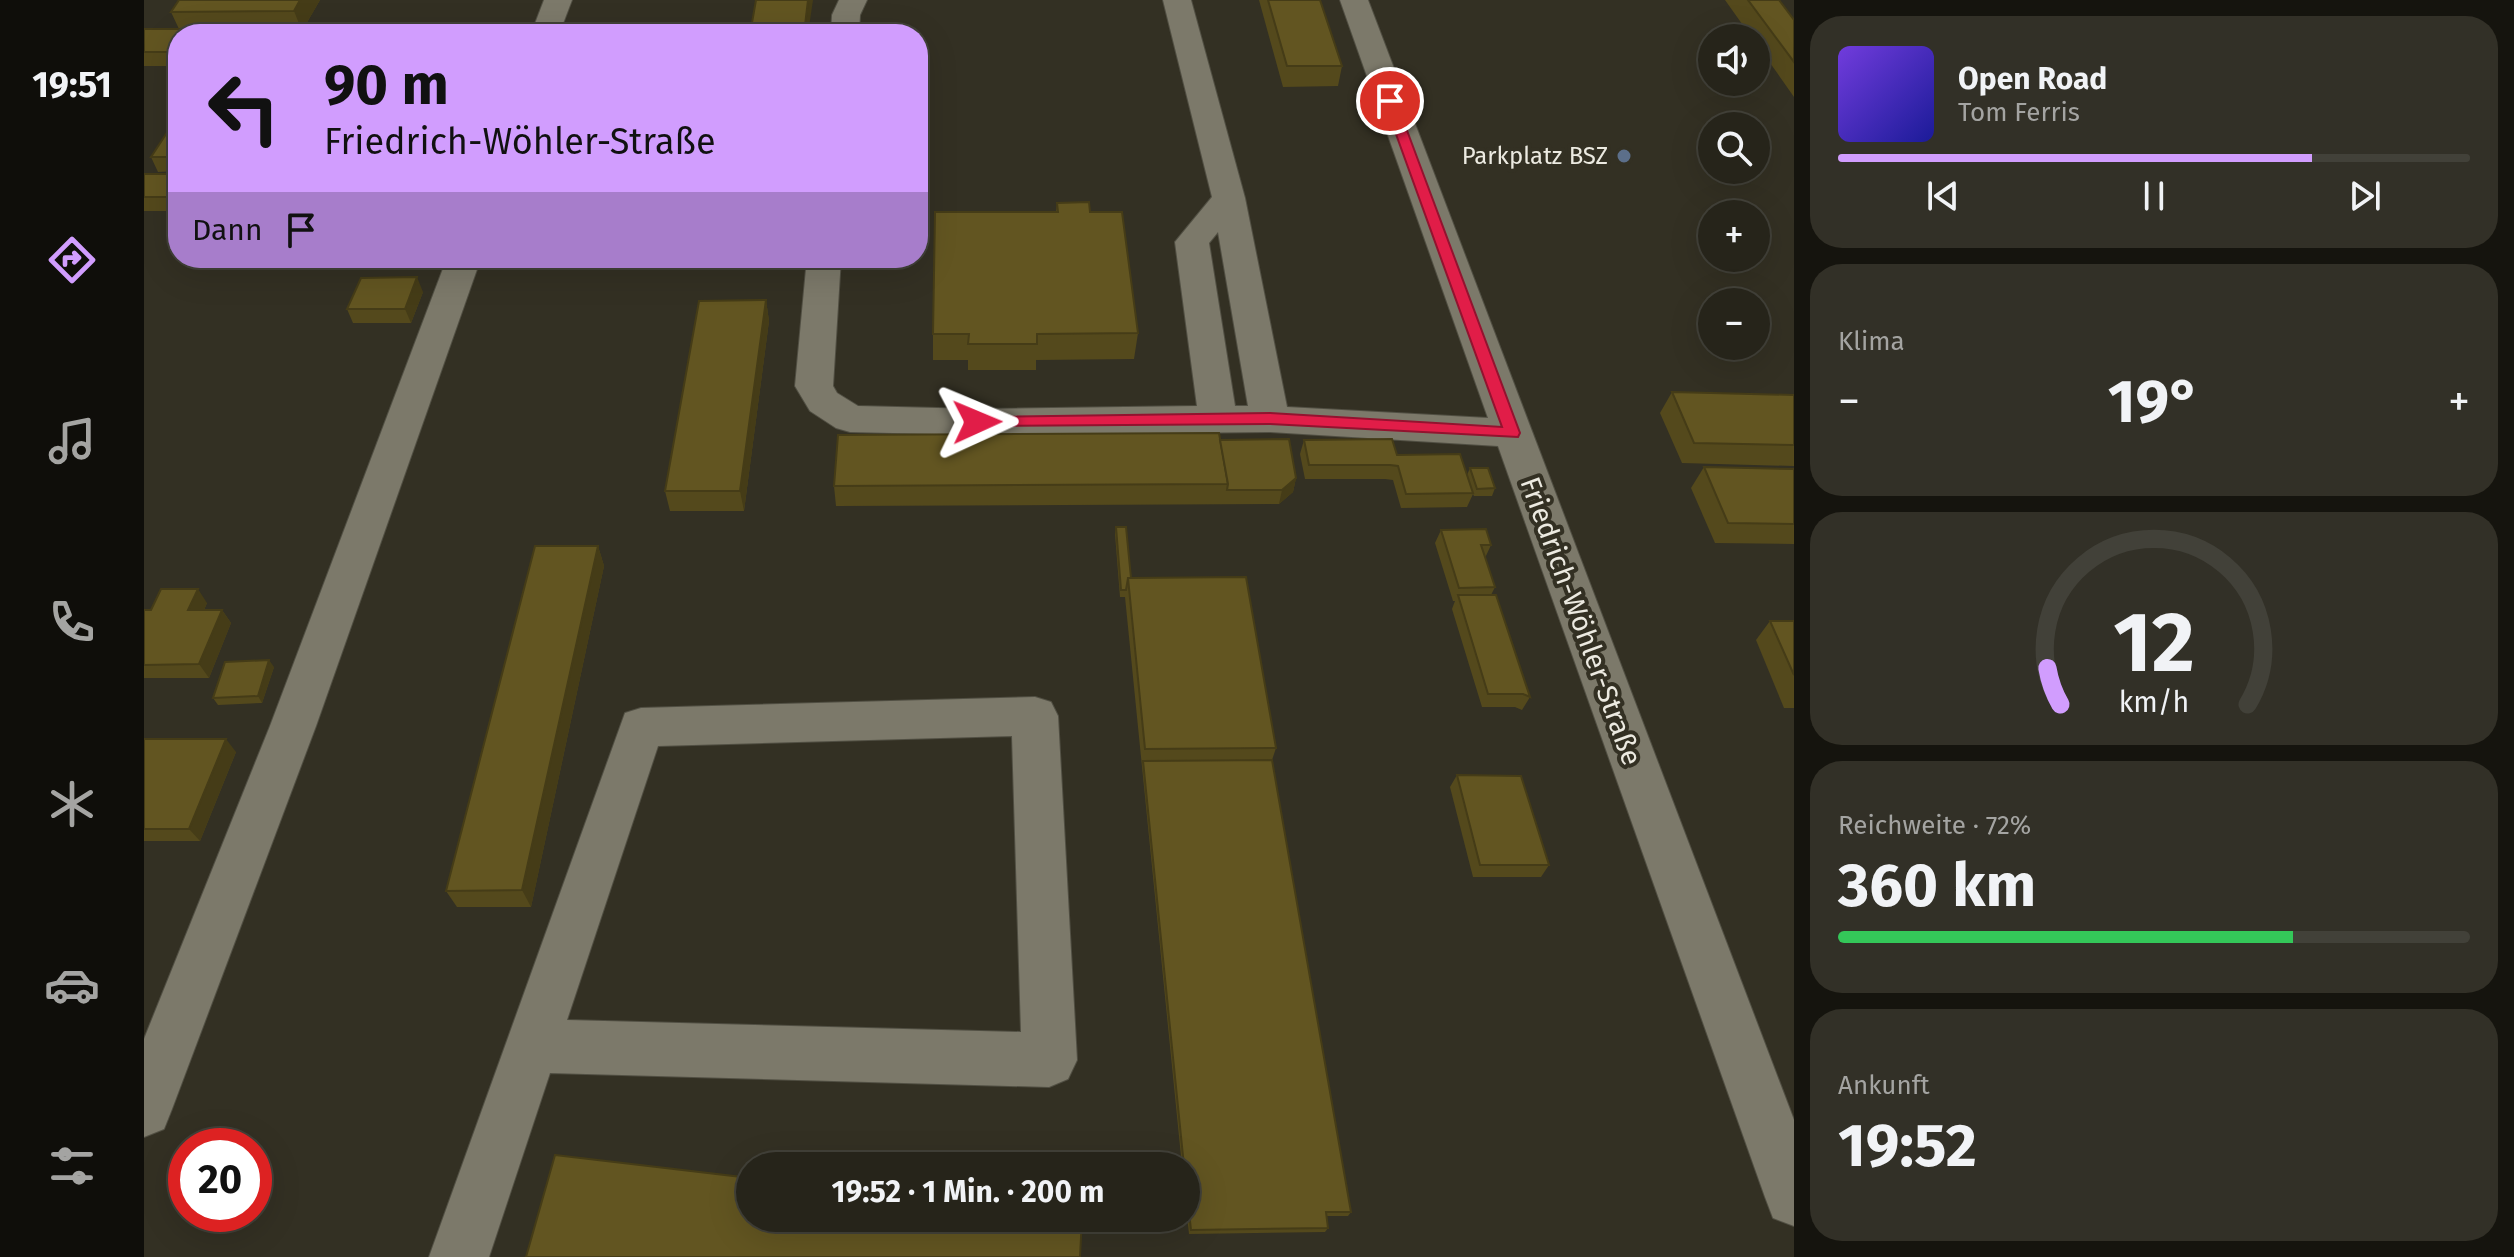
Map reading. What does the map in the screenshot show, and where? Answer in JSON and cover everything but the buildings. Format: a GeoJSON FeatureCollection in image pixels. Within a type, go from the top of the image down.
{"type":"FeatureCollection","features":[{"type":"Feature","properties":{"kind":"street"},"geometry":{"type":"LineString","coordinates":[[549,24],[558,0]]}},
{"type":"Feature","properties":{"kind":"street"},"geometry":{"type":"LineString","coordinates":[[846,24],[853,0]]}},
{"type":"Feature","properties":{"kind":"street"},"geometry":{"type":"LineString","coordinates":[[1177,0],[1229,198],[1270,419]]}},
{"type":"Feature","properties":{"kind":"street","name":"Friedrich-Wöhler-Straße"},"geometry":{"type":"LineString","coordinates":[[1354,0],[1794,1197]]}},
{"type":"Feature","properties":{"kind":"street"},"geometry":{"type":"LineString","coordinates":[[1218,419],[1192,242],[1229,198]]}},
{"type":"Feature","properties":{"kind":"street"},"geometry":{"type":"LineString","coordinates":[[144,1109],[293,726],[460,268]]}},
{"type":"Feature","properties":{"kind":"street"},"geometry":{"type":"LineString","coordinates":[[823,268],[814,386],[823,402],[850,419],[977,422],[1270,419],[1512,433]]}},
{"type":"Feature","properties":{"kind":"street"},"geometry":{"type":"LineString","coordinates":[[459,1257],[641,727],[1035,716],[1049,1060],[532,1046]]}},
{"type":"Feature","properties":{"kind":"place","name":"Parkplatz BSZ"},"geometry":{"type":"Point","coordinates":[1624,156]}},
{"type":"Feature","properties":{"kind":"route"},"geometry":{"type":"LineString","coordinates":[[977,422],[1270,419],[1512,433],[1390,101]]}}]}
